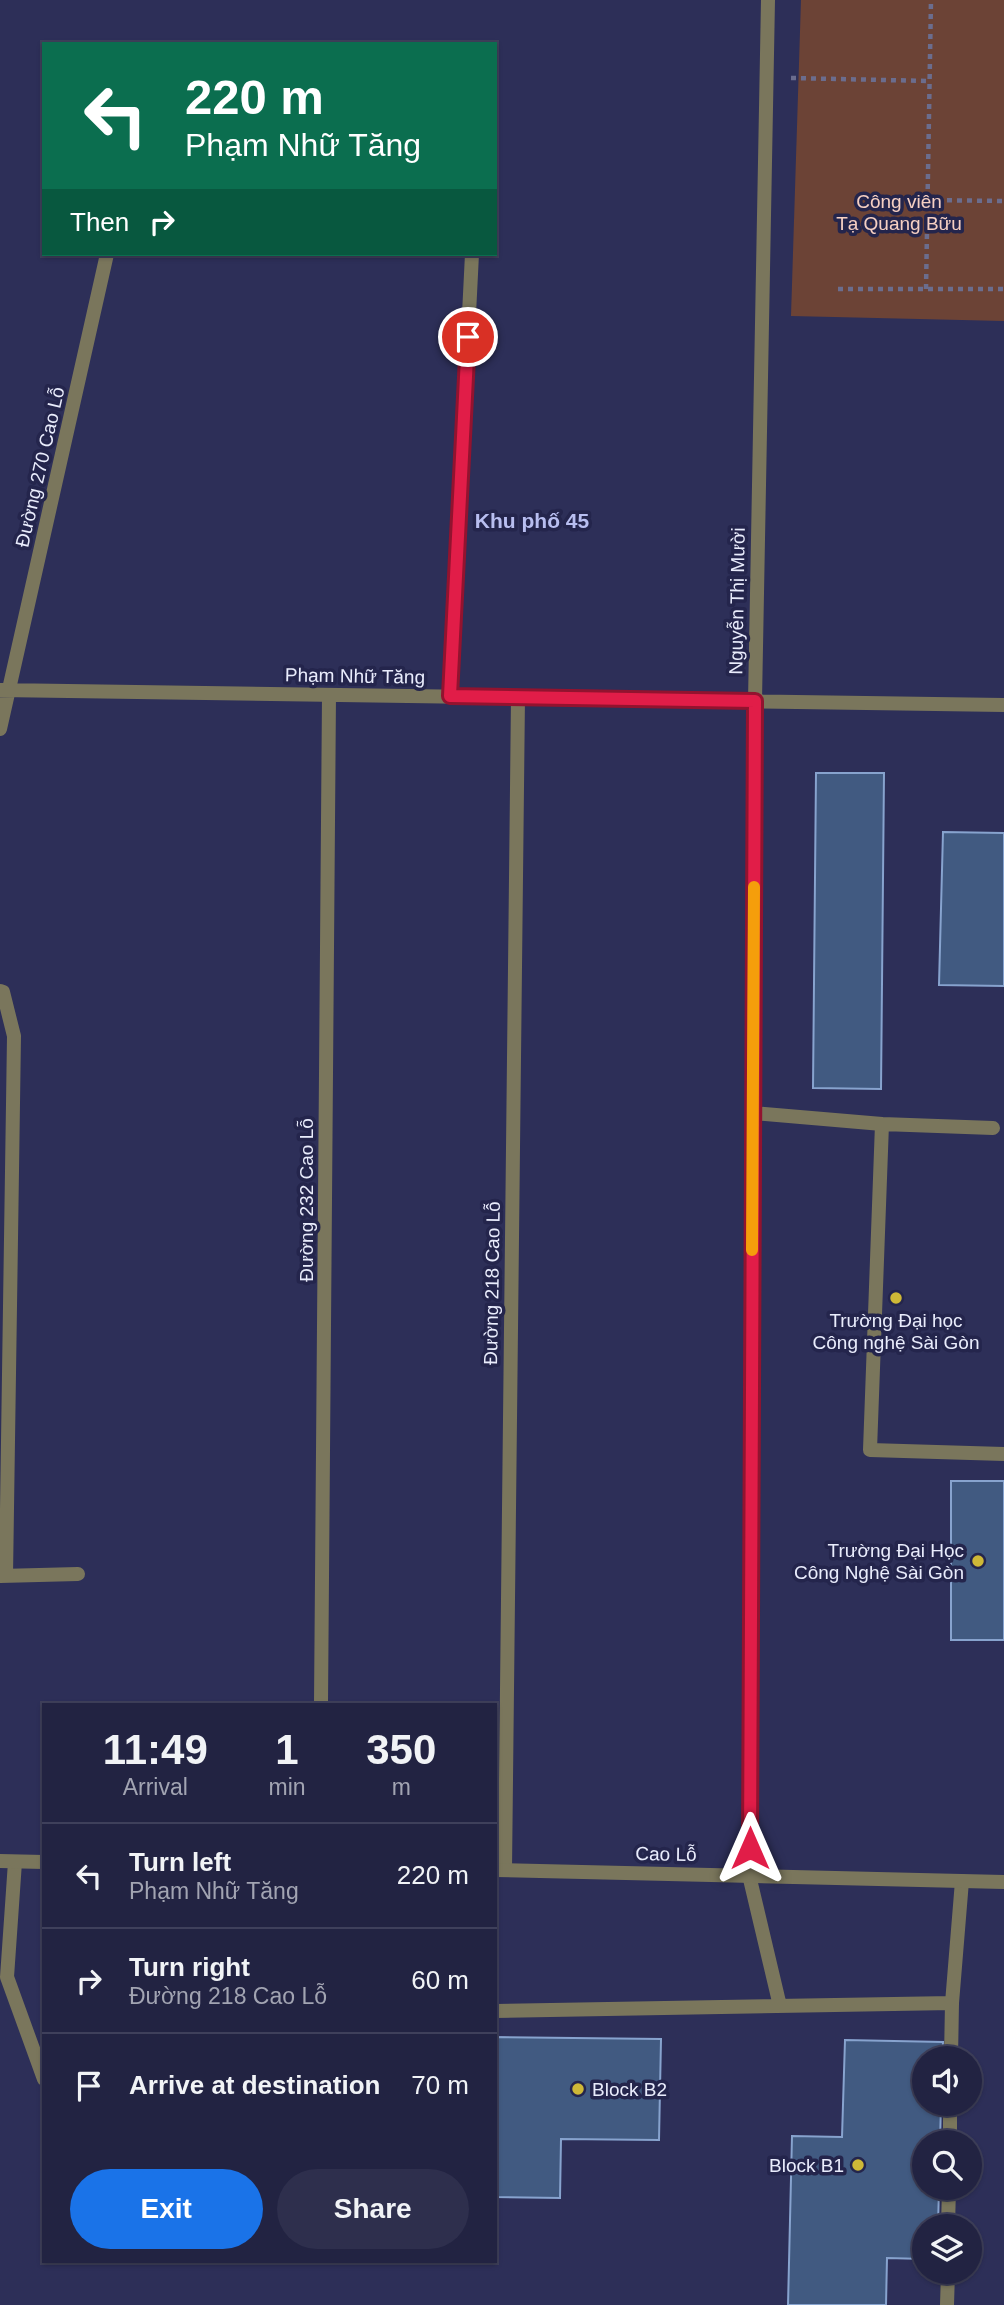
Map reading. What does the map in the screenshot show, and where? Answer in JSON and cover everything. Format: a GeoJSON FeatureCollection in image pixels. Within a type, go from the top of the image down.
{"type":"FeatureCollection","features":[{"type":"Feature","properties":{"kind":"street","name":"Nguyễn Thị Mười"},"geometry":{"type":"LineString","coordinates":[[768,0],[755,701],[750,1875],[780,2006]]}},
{"type":"Feature","properties":{"kind":"street","name":"Đường 270 Cao Lỗ"},"geometry":{"type":"LineString","coordinates":[[0,729],[4,690],[107,256]]}},
{"type":"Feature","properties":{"kind":"street"},"geometry":{"type":"LineString","coordinates":[[450,696],[472,256]]}},
{"type":"Feature","properties":{"kind":"street","name":"Phạm Nhữ Tăng"},"geometry":{"type":"LineString","coordinates":[[4,690],[1004,705]]}},
{"type":"Feature","properties":{"kind":"street","name":"Đường 232 Cao Lỗ"},"geometry":{"type":"LineString","coordinates":[[321,1703],[329,695]]}},
{"type":"Feature","properties":{"kind":"street","name":"Đường 218 Cao Lỗ"},"geometry":{"type":"LineString","coordinates":[[500,1870],[518,697]]}},
{"type":"Feature","properties":{"kind":"street"},"geometry":{"type":"LineString","coordinates":[[0,991],[3,992],[13,1036],[3,1576],[78,1574]]}},
{"type":"Feature","properties":{"kind":"street"},"geometry":{"type":"LineString","coordinates":[[753,1113],[882,1124],[993,1128]]}},
{"type":"Feature","properties":{"kind":"street"},"geometry":{"type":"LineString","coordinates":[[882,1124],[870,1450],[1004,1454]]}},
{"type":"Feature","properties":{"kind":"street"},"geometry":{"type":"LineString","coordinates":[[42,1862],[7,1861],[7,1977],[42,2073]]}},
{"type":"Feature","properties":{"kind":"street","name":"Cao Lỗ"},"geometry":{"type":"LineString","coordinates":[[500,1870],[1004,1882]]}},
{"type":"Feature","properties":{"kind":"street"},"geometry":{"type":"LineString","coordinates":[[951,2046],[962,1881]]}},
{"type":"Feature","properties":{"kind":"street"},"geometry":{"type":"LineString","coordinates":[[497,2011],[952,2003]]}},
{"type":"Feature","properties":{"kind":"street"},"geometry":{"type":"LineString","coordinates":[[947,2305],[948,2284]]}},
{"type":"Feature","properties":{"kind":"path"},"geometry":{"type":"LineString","coordinates":[[926,289],[932,0]]}},
{"type":"Feature","properties":{"kind":"path"},"geometry":{"type":"LineString","coordinates":[[768,78],[930,80]]}},
{"type":"Feature","properties":{"kind":"path"},"geometry":{"type":"LineString","coordinates":[[928,200],[1004,201]]}},
{"type":"Feature","properties":{"kind":"path"},"geometry":{"type":"LineString","coordinates":[[838,289],[1004,289]]}},
{"type":"Feature","properties":{"kind":"green space","name":"Công viên Tạ Quang Bữu"},"geometry":{"type":"Polygon","coordinates":[[[801,0],[1004,0],[1004,321],[791,316],[801,0]]]}},
{"type":"Feature","properties":{"kind":"building"},"geometry":{"type":"Polygon","coordinates":[[[816,773],[884,773],[881,1089],[813,1088],[816,773]]]}},
{"type":"Feature","properties":{"kind":"building"},"geometry":{"type":"Polygon","coordinates":[[[943,832],[1004,833],[1004,986],[939,985],[943,832]]]}},
{"type":"Feature","properties":{"kind":"building","name":"Trường Đại Học Công Nghệ Sài Gòn"},"geometry":{"type":"Polygon","coordinates":[[[951,1481],[1004,1481],[1004,1640],[951,1640],[951,1481]]]}},
{"type":"Feature","properties":{"kind":"building","name":"Block B2"},"geometry":{"type":"Polygon","coordinates":[[[497,2037],[661,2039],[659,2140],[561,2139],[560,2198],[497,2197],[497,2037]]]}},
{"type":"Feature","properties":{"kind":"building","name":"Block B1"},"geometry":{"type":"Polygon","coordinates":[[[845,2040],[943,2042],[943,2046],[912,2046],[912,2116],[941,2116],[940,2130],[912,2130],[912,2200],[939,2200],[938,2214],[912,2214],[912,2259],[887,2258],[886,2305],[788,2305],[792,2136],[842,2137],[845,2040]]]}},
{"type":"Feature","properties":{"kind":"slow traffic"},"geometry":{"type":"LineString","coordinates":[[752,1250],[754,887]]}},
{"type":"Feature","properties":{"kind":"place","name":"Trường Đại học Công nghệ Sài Gòn"},"geometry":{"type":"Point","coordinates":[896,1298]}},
{"type":"Feature","properties":{"kind":"place","name":"Trường Đại Học Công Nghệ Sài Gòn"},"geometry":{"type":"Point","coordinates":[978,1561]}},
{"type":"Feature","properties":{"kind":"place","name":"Block B2"},"geometry":{"type":"Point","coordinates":[578,2089]}},
{"type":"Feature","properties":{"kind":"place","name":"Block B1"},"geometry":{"type":"Point","coordinates":[858,2165]}},
{"type":"Feature","properties":{"kind":"district","name":"Khu phố 45"},"geometry":{"type":"Point","coordinates":[532,520]}},
{"type":"Feature","properties":{"kind":"route"},"geometry":{"type":"LineString","coordinates":[[468,337],[450,696],[755,701],[750,1848]]}}]}
